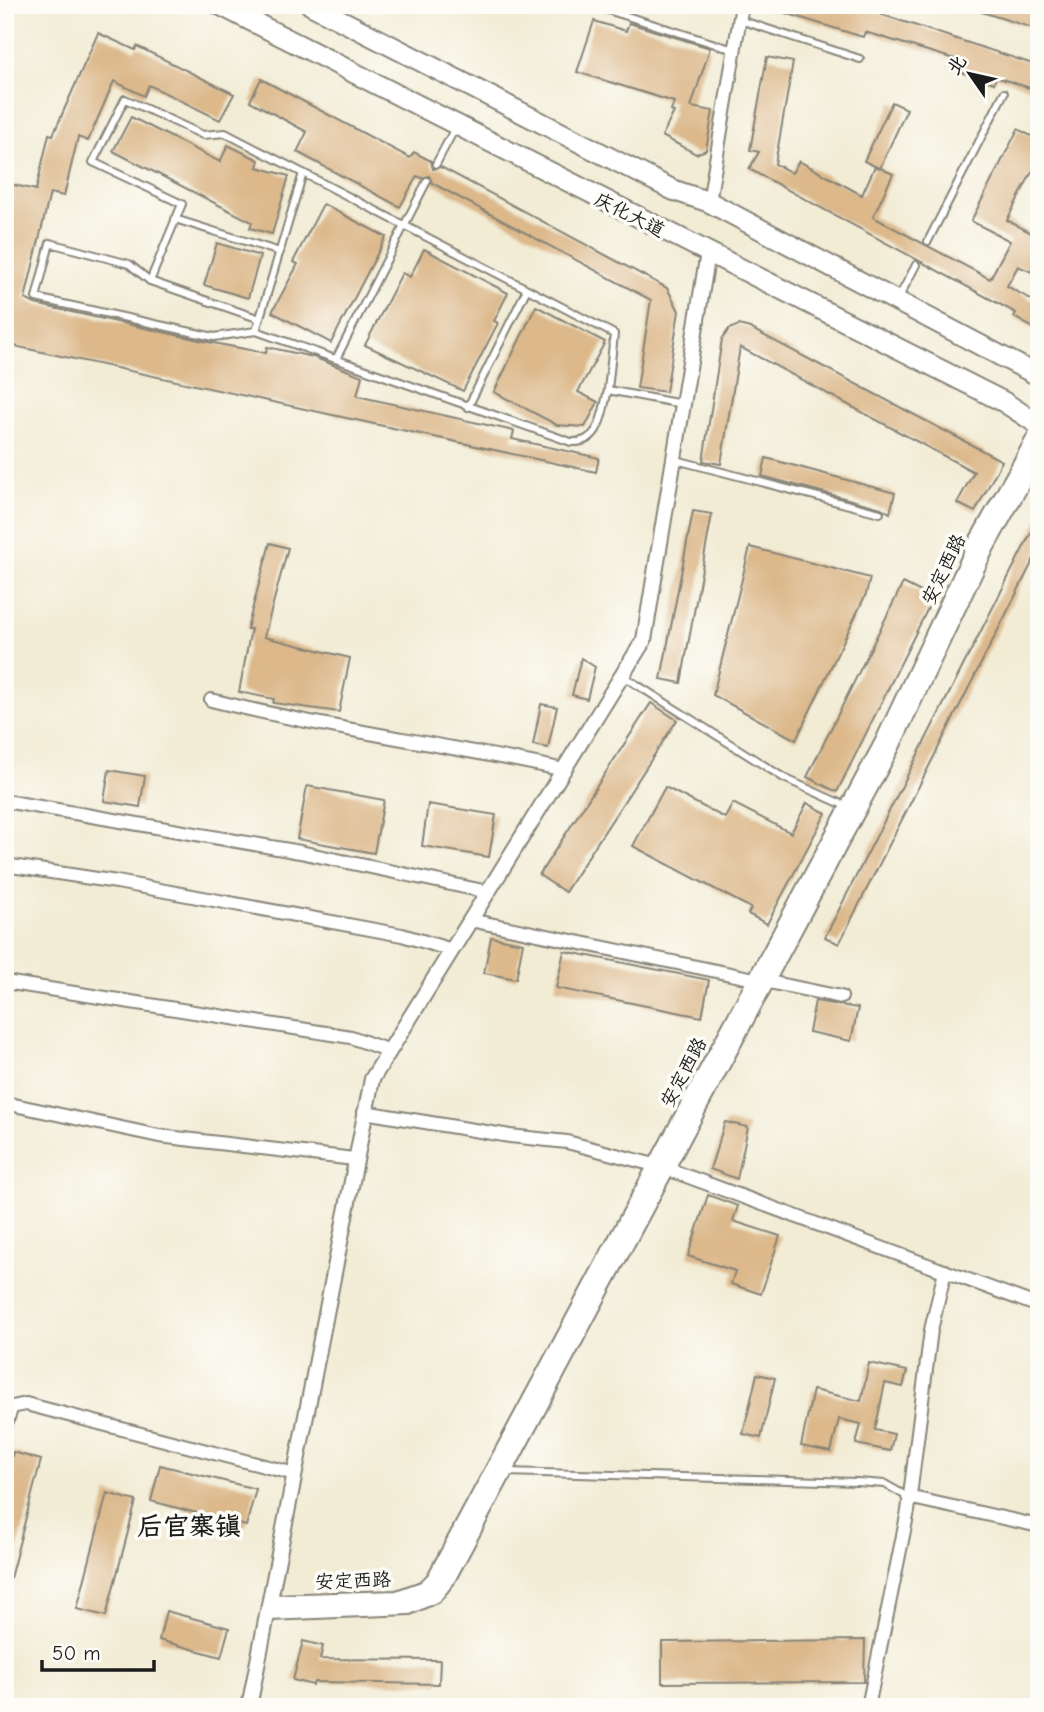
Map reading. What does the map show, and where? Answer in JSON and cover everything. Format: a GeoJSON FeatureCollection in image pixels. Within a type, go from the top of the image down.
{"type":"FeatureCollection","features":[{"type":"Feature","properties":{"kind":"highway","name":"庆化大道"},"geometry":{"type":"LineString","coordinates":[[220,5],[1004,402],[1039,427]]}},
{"type":"Feature","properties":{"kind":"highway"},"geometry":{"type":"LineString","coordinates":[[311,5],[673,190],[709,202],[1039,376]]}},
{"type":"Feature","properties":{"kind":"street"},"geometry":{"type":"LineString","coordinates":[[709,202],[742,5]]}},
{"type":"Feature","properties":{"kind":"street"},"geometry":{"type":"LineString","coordinates":[[249,1707],[372,1079],[644,640],[708,253]]}},
{"type":"Feature","properties":{"kind":"street","name":"安定西路"},"geometry":{"type":"LineString","coordinates":[[270,1607],[397,1609],[429,1598],[452,1573],[882,743],[977,541],[1039,427]]}},
{"type":"Feature","properties":{"kind":"street","name":"安定西路"},"geometry":{"type":"LineString","coordinates":[[761,979],[892,747],[987,547],[1039,453]]}},
{"type":"Feature","properties":{"kind":"street"},"geometry":{"type":"LineString","coordinates":[[211,700],[284,718],[455,746],[564,769]]}},
{"type":"Feature","properties":{"kind":"street"},"geometry":{"type":"LineString","coordinates":[[5,801],[300,852],[488,892]]}},
{"type":"Feature","properties":{"kind":"street"},"geometry":{"type":"LineString","coordinates":[[5,865],[117,882],[388,933],[452,950]]}},
{"type":"Feature","properties":{"kind":"street"},"geometry":{"type":"LineString","coordinates":[[470,920],[841,997]]}},
{"type":"Feature","properties":{"kind":"street"},"geometry":{"type":"LineString","coordinates":[[5,982],[351,1037],[389,1051]]}},
{"type":"Feature","properties":{"kind":"street"},"geometry":{"type":"LineString","coordinates":[[5,1103],[159,1136],[354,1160]]}},
{"type":"Feature","properties":{"kind":"street"},"geometry":{"type":"LineString","coordinates":[[364,1112],[510,1136],[567,1142],[662,1167],[1039,1306]]}},
{"type":"Feature","properties":{"kind":"street","name":"安定西路"},"geometry":{"type":"LineString","coordinates":[[270,1607],[397,1598],[425,1588],[434,1579],[662,1167]]}},
{"type":"Feature","properties":{"kind":"street"},"geometry":{"type":"LineString","coordinates":[[868,1707],[908,1497],[932,1330],[945,1271]]}},
{"type":"Feature","properties":{"kind":"street"},"geometry":{"type":"LineString","coordinates":[[5,1426],[12,1407],[26,1404],[295,1474]]}},
{"type":"Feature","properties":{"kind":"street"},"geometry":{"type":"LineString","coordinates":[[908,1497],[1039,1526]]}},
{"type":"Feature","properties":{"kind":"lane"},"geometry":{"type":"LineString","coordinates":[[592,5],[735,50]]}},
{"type":"Feature","properties":{"kind":"lane"},"geometry":{"type":"LineString","coordinates":[[740,20],[860,59]]}},
{"type":"Feature","properties":{"kind":"lane"},"geometry":{"type":"LineString","coordinates":[[928,241],[1004,93]]}},
{"type":"Feature","properties":{"kind":"lane"},"geometry":{"type":"LineString","coordinates":[[150,282],[182,204],[93,162],[125,99],[203,135],[225,134],[614,334],[608,390],[598,429],[594,435],[579,442],[468,407],[256,331],[214,337],[36,298],[50,243],[129,264],[150,282],[260,319]]}},
{"type":"Feature","properties":{"kind":"lane"},"geometry":{"type":"LineString","coordinates":[[436,164],[456,126]]}},
{"type":"Feature","properties":{"kind":"lane"},"geometry":{"type":"LineString","coordinates":[[256,331],[303,173]]}},
{"type":"Feature","properties":{"kind":"lane"},"geometry":{"type":"LineString","coordinates":[[336,359],[427,181]]}},
{"type":"Feature","properties":{"kind":"lane"},"geometry":{"type":"LineString","coordinates":[[176,219],[280,252]]}},
{"type":"Feature","properties":{"kind":"lane"},"geometry":{"type":"LineString","coordinates":[[897,301],[916,264]]}},
{"type":"Feature","properties":{"kind":"lane"},"geometry":{"type":"LineString","coordinates":[[468,407],[527,289]]}},
{"type":"Feature","properties":{"kind":"lane"},"geometry":{"type":"LineString","coordinates":[[608,390],[683,404]]}},
{"type":"Feature","properties":{"kind":"lane"},"geometry":{"type":"LineString","coordinates":[[674,460],[880,513]]}},
{"type":"Feature","properties":{"kind":"lane"},"geometry":{"type":"LineString","coordinates":[[622,675],[784,778],[848,807]]}},
{"type":"Feature","properties":{"kind":"lane"},"geometry":{"type":"LineString","coordinates":[[506,1472],[857,1482],[885,1484],[908,1497]]}},
{"type":"Feature","properties":{"kind":"building"},"geometry":{"type":"Polygon","coordinates":[[[769,5],[873,5],[871,11],[1039,66],[1039,91],[996,77],[994,83],[961,72],[964,62],[865,32],[863,37],[769,8],[769,5]]]}},
{"type":"Feature","properties":{"kind":"building"},"geometry":{"type":"Polygon","coordinates":[[[969,5],[1039,5],[1039,30],[969,8],[969,5]]]}},
{"type":"Feature","properties":{"kind":"building"},"geometry":{"type":"Polygon","coordinates":[[[594,21],[626,31],[629,23],[710,48],[691,107],[713,111],[706,150],[696,154],[662,136],[674,112],[671,111],[674,102],[577,72],[594,21]]]}},
{"type":"Feature","properties":{"kind":"building"},"geometry":{"type":"Polygon","coordinates":[[[98,33],[135,50],[137,46],[234,94],[220,120],[149,85],[144,96],[114,81],[88,141],[78,137],[64,196],[50,193],[25,299],[35,304],[213,343],[266,353],[267,347],[313,357],[362,376],[357,396],[514,431],[512,439],[599,458],[596,472],[5,344],[5,204],[10,184],[36,190],[49,134],[53,135],[98,33]]]}},
{"type":"Feature","properties":{"kind":"building"},"geometry":{"type":"Polygon","coordinates":[[[767,57],[793,62],[775,164],[792,173],[799,161],[862,195],[875,166],[864,161],[892,102],[907,109],[880,168],[893,174],[873,217],[990,279],[1010,241],[971,221],[1018,129],[1039,140],[1039,158],[1007,220],[1039,237],[1039,275],[1018,266],[1007,286],[1039,304],[1039,331],[1014,317],[1016,313],[749,169],[759,152],[750,150],[767,57]]]}},
{"type":"Feature","properties":{"kind":"building"},"geometry":{"type":"Polygon","coordinates":[[[261,79],[410,158],[414,152],[431,161],[433,169],[441,167],[667,288],[679,311],[666,392],[637,388],[651,300],[432,183],[429,176],[417,176],[400,207],[297,152],[307,132],[250,101],[261,79]]]}},
{"type":"Feature","properties":{"kind":"building"},"geometry":{"type":"Polygon","coordinates":[[[131,117],[220,162],[228,145],[259,160],[257,167],[289,176],[272,234],[250,228],[252,222],[113,151],[131,117]]]}},
{"type":"Feature","properties":{"kind":"building"},"geometry":{"type":"Polygon","coordinates":[[[323,204],[386,237],[331,343],[272,312],[298,264],[293,262],[323,204]]]}},
{"type":"Feature","properties":{"kind":"building"},"geometry":{"type":"Polygon","coordinates":[[[217,243],[260,256],[248,298],[204,285],[217,243]]]}},
{"type":"Feature","properties":{"kind":"building"},"geometry":{"type":"Polygon","coordinates":[[[424,249],[508,293],[494,321],[498,323],[463,391],[365,345],[402,273],[410,277],[424,249]]]}},
{"type":"Feature","properties":{"kind":"building"},"geometry":{"type":"Polygon","coordinates":[[[536,306],[605,342],[578,392],[598,402],[585,427],[557,425],[494,392],[536,306]]]}},
{"type":"Feature","properties":{"kind":"building"},"geometry":{"type":"Polygon","coordinates":[[[739,325],[750,328],[1002,461],[975,512],[957,503],[974,472],[740,347],[721,464],[703,461],[722,339],[729,329],[739,325]]]}},
{"type":"Feature","properties":{"kind":"building"},"geometry":{"type":"Polygon","coordinates":[[[766,458],[895,493],[890,513],[881,508],[762,476],[766,458]]]}},
{"type":"Feature","properties":{"kind":"building"},"geometry":{"type":"Polygon","coordinates":[[[693,511],[712,514],[681,683],[661,679],[693,511]]]}},
{"type":"Feature","properties":{"kind":"building"},"geometry":{"type":"Polygon","coordinates":[[[1039,517],[1039,549],[839,944],[825,937],[1039,517]]]}},
{"type":"Feature","properties":{"kind":"building"},"geometry":{"type":"Polygon","coordinates":[[[270,543],[288,548],[264,637],[350,658],[339,712],[273,703],[274,699],[239,692],[251,629],[247,629],[270,543]]]}},
{"type":"Feature","properties":{"kind":"building"},"geometry":{"type":"Polygon","coordinates":[[[750,547],[870,578],[866,594],[796,740],[713,695],[750,547]]]}},
{"type":"Feature","properties":{"kind":"building"},"geometry":{"type":"Polygon","coordinates":[[[903,583],[933,598],[837,792],[807,777],[903,583]]]}},
{"type":"Feature","properties":{"kind":"building"},"geometry":{"type":"Polygon","coordinates":[[[581,658],[595,667],[587,699],[572,695],[581,658]]]}},
{"type":"Feature","properties":{"kind":"building"},"geometry":{"type":"Polygon","coordinates":[[[651,703],[677,720],[565,892],[539,875],[651,703]]]}},
{"type":"Feature","properties":{"kind":"building"},"geometry":{"type":"Polygon","coordinates":[[[541,704],[557,707],[548,748],[533,745],[541,704]]]}},
{"type":"Feature","properties":{"kind":"building"},"geometry":{"type":"Polygon","coordinates":[[[109,770],[145,776],[140,807],[104,801],[109,770]]]}},
{"type":"Feature","properties":{"kind":"building"},"geometry":{"type":"Polygon","coordinates":[[[307,786],[384,800],[374,853],[297,839],[307,786]]]}},
{"type":"Feature","properties":{"kind":"building"},"geometry":{"type":"Polygon","coordinates":[[[665,787],[725,818],[733,803],[791,833],[807,803],[826,813],[767,924],[748,914],[751,908],[633,846],[665,787]]]}},
{"type":"Feature","properties":{"kind":"building"},"geometry":{"type":"Polygon","coordinates":[[[428,804],[496,815],[489,857],[422,846],[428,804]]]}},
{"type":"Feature","properties":{"kind":"building"},"geometry":{"type":"Polygon","coordinates":[[[491,937],[523,943],[516,979],[484,973],[491,937]]]}},
{"type":"Feature","properties":{"kind":"building"},"geometry":{"type":"Polygon","coordinates":[[[564,951],[709,980],[702,1017],[556,988],[564,951]]]}},
{"type":"Feature","properties":{"kind":"building"},"geometry":{"type":"Polygon","coordinates":[[[815,1001],[858,1008],[851,1041],[809,1032],[815,1001]]]}},
{"type":"Feature","properties":{"kind":"building"},"geometry":{"type":"Polygon","coordinates":[[[725,1122],[748,1127],[737,1179],[710,1169],[725,1122]]]}},
{"type":"Feature","properties":{"kind":"building"},"geometry":{"type":"Polygon","coordinates":[[[708,1195],[738,1206],[733,1221],[780,1236],[761,1294],[731,1284],[735,1271],[688,1256],[708,1195]]]}},
{"type":"Feature","properties":{"kind":"building"},"geometry":{"type":"Polygon","coordinates":[[[869,1363],[907,1371],[903,1387],[885,1383],[875,1430],[894,1434],[890,1451],[856,1444],[861,1424],[839,1419],[831,1452],[801,1446],[813,1390],[861,1401],[869,1363]]]}},
{"type":"Feature","properties":{"kind":"building"},"geometry":{"type":"Polygon","coordinates":[[[757,1374],[775,1378],[761,1438],[743,1434],[757,1374]]]}},
{"type":"Feature","properties":{"kind":"building"},"geometry":{"type":"Polygon","coordinates":[[[13,1452],[41,1460],[9,1582],[5,1582],[5,1480],[13,1452]]]}},
{"type":"Feature","properties":{"kind":"building"},"geometry":{"type":"Polygon","coordinates":[[[160,1465],[256,1489],[246,1526],[151,1501],[160,1465]]]}},
{"type":"Feature","properties":{"kind":"building"},"geometry":{"type":"Polygon","coordinates":[[[107,1493],[136,1501],[106,1616],[77,1609],[107,1493]]]}},
{"type":"Feature","properties":{"kind":"building"},"geometry":{"type":"Polygon","coordinates":[[[166,1611],[229,1628],[221,1657],[159,1640],[166,1611]]]}},
{"type":"Feature","properties":{"kind":"building"},"geometry":{"type":"Polygon","coordinates":[[[865,1640],[864,1682],[662,1683],[662,1642],[865,1640]]]}},
{"type":"Feature","properties":{"kind":"building"},"geometry":{"type":"Polygon","coordinates":[[[303,1641],[323,1646],[320,1659],[440,1660],[439,1684],[314,1682],[313,1685],[293,1680],[303,1641]]]}},
{"type":"Feature","properties":{"kind":"district","name":"后官寨镇"},"geometry":{"type":"Point","coordinates":[189,1526]}}]}
